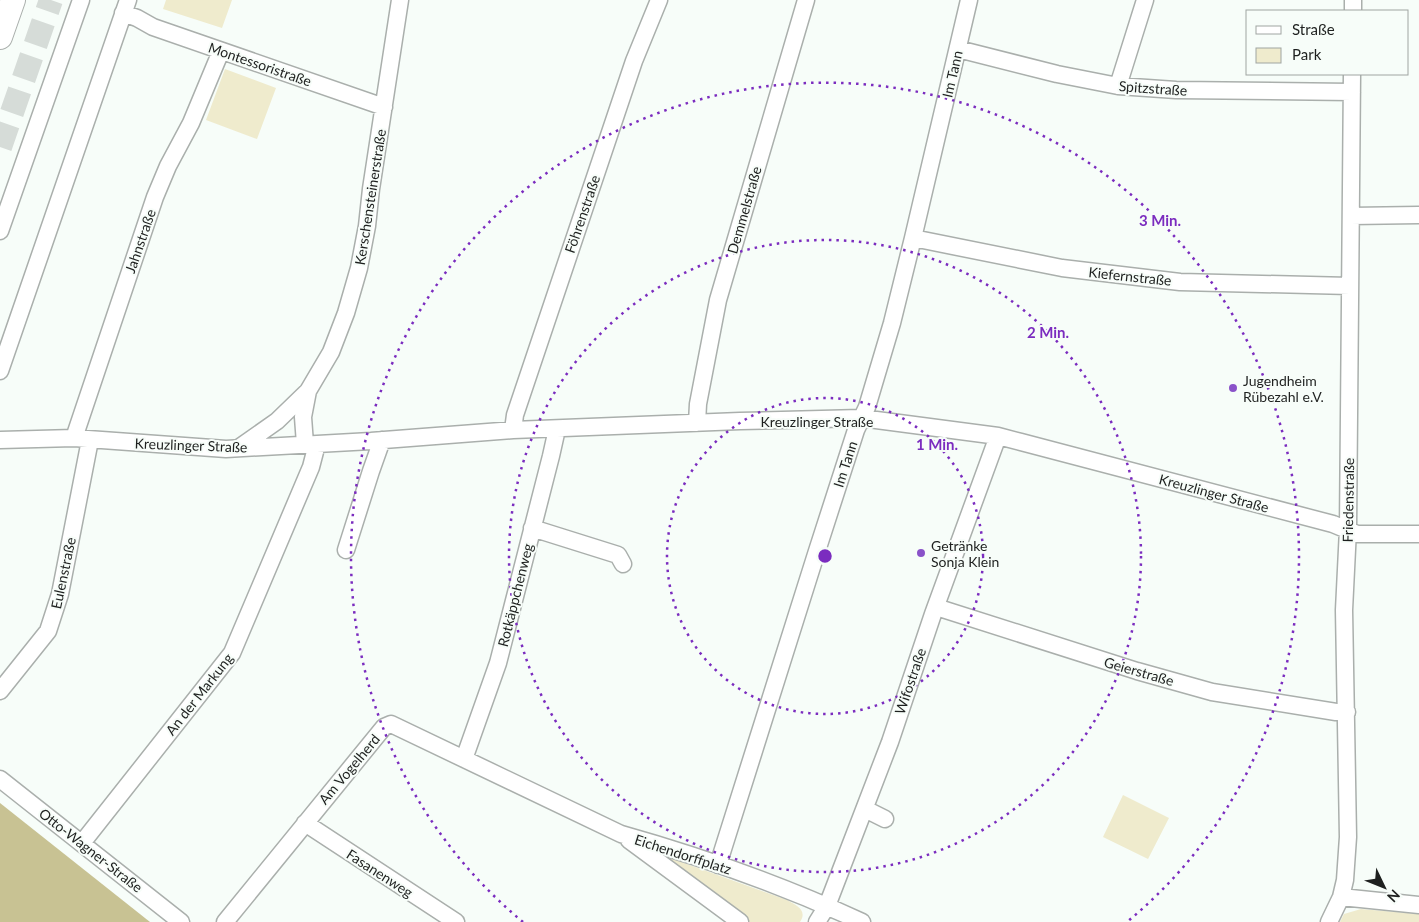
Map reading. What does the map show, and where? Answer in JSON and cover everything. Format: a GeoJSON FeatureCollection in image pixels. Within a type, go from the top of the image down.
{"type":"FeatureCollection","features":[{"type":"Feature","properties":{"kind":"highway"},"geometry":{"type":"LineString","coordinates":[[0,37],[13,0]]}},
{"type":"Feature","properties":{"kind":"street"},"geometry":{"type":"LineString","coordinates":[[0,231],[81,0]]}},
{"type":"Feature","properties":{"kind":"street","name":"Kerschensteinerstraße"},"geometry":{"type":"LineString","coordinates":[[311,444],[303,417],[308,391],[331,352],[346,313],[359,268],[368,226],[371,189],[400,0]]}},
{"type":"Feature","properties":{"kind":"street","name":"Föhrenstraße"},"geometry":{"type":"LineString","coordinates":[[513,430],[515,415],[577,228],[634,61],[658,0]]}},
{"type":"Feature","properties":{"kind":"street","name":"Demmelstraße"},"geometry":{"type":"LineString","coordinates":[[697,423],[698,404],[718,300],[806,0]]}},
{"type":"Feature","properties":{"kind":"street","name":"Im Tann"},"geometry":{"type":"LineString","coordinates":[[718,865],[804,588],[861,418],[867,406],[892,323],[969,0]]}},
{"type":"Feature","properties":{"kind":"street"},"geometry":{"type":"LineString","coordinates":[[1118,86],[1145,0]]}},
{"type":"Feature","properties":{"kind":"street"},"geometry":{"type":"LineString","coordinates":[[0,371],[129,10]]}},
{"type":"Feature","properties":{"kind":"street","name":"Montessoristraße"},"geometry":{"type":"LineString","coordinates":[[129,10],[153,27],[384,107]]}},
{"type":"Feature","properties":{"kind":"street","name":"Spitzstraße"},"geometry":{"type":"LineString","coordinates":[[958,49],[1065,76],[1118,86],[1181,90],[1352,92]]}},
{"type":"Feature","properties":{"kind":"street","name":"Jahnstraße"},"geometry":{"type":"LineString","coordinates":[[82,439],[155,196],[168,166],[191,123],[221,51]]}},
{"type":"Feature","properties":{"kind":"street","name":"Friedenstraße"},"geometry":{"type":"LineString","coordinates":[[1329,922],[1341,897],[1347,866],[1348,837],[1344,610],[1348,529],[1352,75]]}},
{"type":"Feature","properties":{"kind":"street"},"geometry":{"type":"LineString","coordinates":[[1351,216],[1419,215]]}},
{"type":"Feature","properties":{"kind":"street","name":"Kiefernstraße"},"geometry":{"type":"LineString","coordinates":[[913,238],[1062,268],[1180,282],[1350,286]]}},
{"type":"Feature","properties":{"kind":"street"},"geometry":{"type":"LineString","coordinates":[[238,448],[277,421],[308,391]]}},
{"type":"Feature","properties":{"kind":"street","name":"Kreuzlinger Straße"},"geometry":{"type":"LineString","coordinates":[[0,440],[82,439],[226,449],[513,430],[669,428],[697,423],[861,418],[998,436],[1325,522],[1348,529],[1357,534],[1419,534]]}},
{"type":"Feature","properties":{"kind":"street","name":"Rotkäppchenweg"},"geometry":{"type":"LineString","coordinates":[[464,759],[498,664],[557,429]]}},
{"type":"Feature","properties":{"kind":"street","name":"Wifostraße"},"geometry":{"type":"LineString","coordinates":[[817,922],[827,906],[890,742],[936,607],[998,436]]}},
{"type":"Feature","properties":{"kind":"street","name":"Eulenstraße"},"geometry":{"type":"LineString","coordinates":[[0,691],[48,631],[52,623],[60,594],[82,439]]}},
{"type":"Feature","properties":{"kind":"street"},"geometry":{"type":"LineString","coordinates":[[346,550],[382,440]]}},
{"type":"Feature","properties":{"kind":"street","name":"An der Markung"},"geometry":{"type":"LineString","coordinates":[[82,843],[232,653],[311,467],[311,444]]}},
{"type":"Feature","properties":{"kind":"street"},"geometry":{"type":"LineString","coordinates":[[532,528],[618,555],[623,564]]}},
{"type":"Feature","properties":{"kind":"street","name":"Geierstraße"},"geometry":{"type":"LineString","coordinates":[[936,607],[1137,671],[1212,692],[1336,712],[1347,712]]}},
{"type":"Feature","properties":{"kind":"street","name":"Am Vogelherd"},"geometry":{"type":"LineString","coordinates":[[225,922],[384,728],[391,724],[621,834]]}},
{"type":"Feature","properties":{"kind":"street","name":"Otto-Wagner-Straße"},"geometry":{"type":"LineString","coordinates":[[0,779],[181,922]]}},
{"type":"Feature","properties":{"kind":"street"},"geometry":{"type":"LineString","coordinates":[[865,809],[885,819]]}},
{"type":"Feature","properties":{"kind":"street","name":"Fasanenweg"},"geometry":{"type":"LineString","coordinates":[[305,823],[456,922]]}},
{"type":"Feature","properties":{"kind":"street","name":"Eichendorffplatz"},"geometry":{"type":"LineString","coordinates":[[621,834],[718,865],[827,906],[862,922]]}},
{"type":"Feature","properties":{"kind":"street","name":"Eichendorffplatz"},"geometry":{"type":"LineString","coordinates":[[621,834],[740,922]]}},
{"type":"Feature","properties":{"kind":"street"},"geometry":{"type":"LineString","coordinates":[[1341,897],[1419,905]]}},
{"type":"Feature","properties":{"kind":"green space"},"geometry":{"type":"Polygon","coordinates":[[[166,0],[232,0],[222,28],[163,9],[166,0]]]}},
{"type":"Feature","properties":{"kind":"green space"},"geometry":{"type":"Polygon","coordinates":[[[225,69],[276,88],[257,139],[206,120],[225,69]]]}},
{"type":"Feature","properties":{"kind":"green space"},"geometry":{"type":"Polygon","coordinates":[[[1123,795],[1169,818],[1148,859],[1103,837],[1123,795]]]}},
{"type":"Feature","properties":{"kind":"green space"},"geometry":{"type":"Polygon","coordinates":[[[662,855],[787,900],[800,908],[803,914],[802,918],[800,922],[750,922],[659,857],[662,855]]]}},
{"type":"Feature","properties":{"kind":"green space"},"geometry":{"type":"Polygon","coordinates":[[[1361,909],[1419,914],[1419,922],[1340,922],[1344,914],[1361,909]]]}},
{"type":"Feature","properties":{"kind":"shaded area"},"geometry":{"type":"Polygon","coordinates":[[[0,803],[150,922],[0,922],[0,803]]]}},
{"type":"Feature","properties":{"kind":"tunnel"},"geometry":{"type":"LineString","coordinates":[[0,147],[51,0]]}},
{"type":"Feature","properties":{"kind":"place","name":"Jugendheim Rübezahl e.V."},"geometry":{"type":"Point","coordinates":[1233,388]}},
{"type":"Feature","properties":{"kind":"place","name":"Getränke Sonja Klein"},"geometry":{"type":"Point","coordinates":[921,553]}}]}
